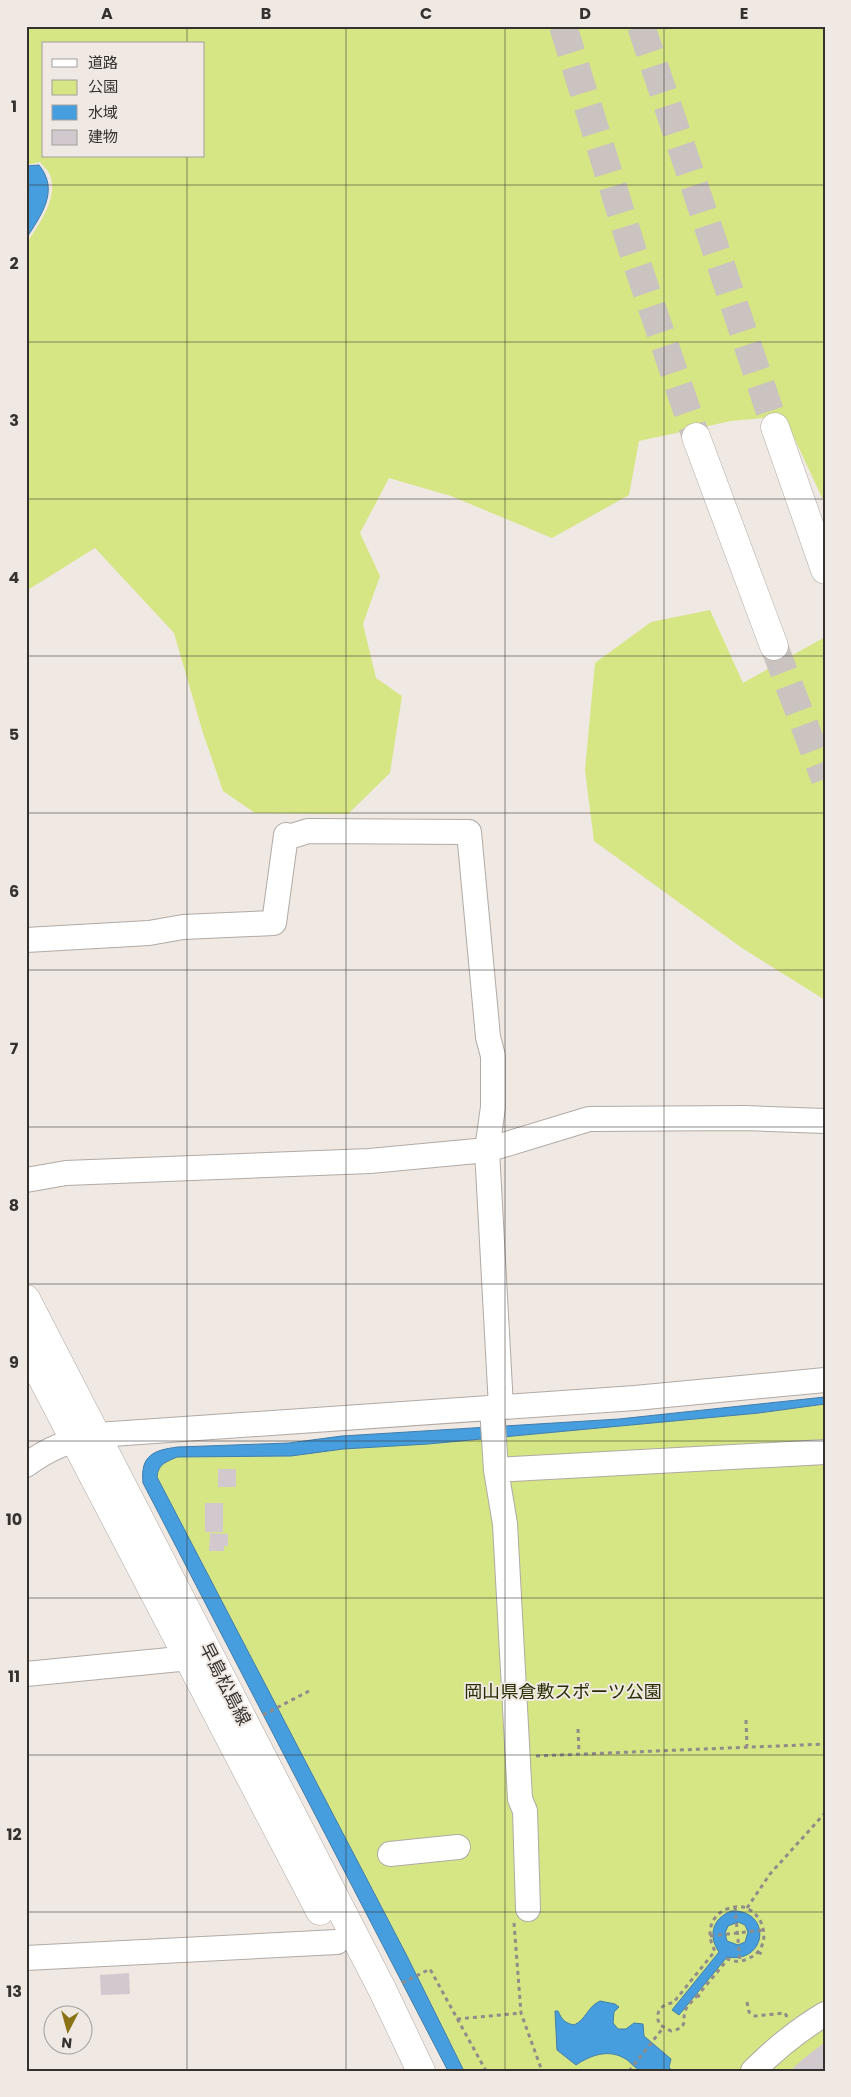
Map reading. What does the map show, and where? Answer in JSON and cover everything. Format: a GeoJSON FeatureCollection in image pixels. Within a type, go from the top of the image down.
{"type":"FeatureCollection","features":[{"type":"Feature","properties":{"kind":"main road"},"geometry":{"type":"LineString","coordinates":[[775,427],[825,570]]}},
{"type":"Feature","properties":{"kind":"main road"},"geometry":{"type":"LineString","coordinates":[[696,437],[774,646]]}},
{"type":"Feature","properties":{"kind":"main road","name":"早島松島線"},"geometry":{"type":"LineString","coordinates":[[26,1299],[86,1436],[190,1658],[401,2071]]}},
{"type":"Feature","properties":{"kind":"main road","name":"早島松島線"},"geometry":{"type":"LineString","coordinates":[[26,1347],[86,1436],[379,1982],[421,2071]]}},
{"type":"Feature","properties":{"kind":"street"},"geometry":{"type":"LineString","coordinates":[[26,940],[149,933],[183,927],[274,923],[286,835],[292,836],[308,831],[469,832],[488,1037],[493,1056],[493,1107],[487,1150],[496,1470],[505,1524],[520,1799],[525,1811],[523,1908]]}},
{"type":"Feature","properties":{"kind":"street"},"geometry":{"type":"LineString","coordinates":[[26,1180],[66,1173],[370,1161],[487,1150],[588,1119],[745,1118],[825,1121]]}},
{"type":"Feature","properties":{"kind":"street"},"geometry":{"type":"LineString","coordinates":[[26,1465],[44,1452],[86,1436],[495,1420],[645,1397],[825,1380]]}},
{"type":"Feature","properties":{"kind":"street"},"geometry":{"type":"LineString","coordinates":[[496,1470],[825,1452]]}},
{"type":"Feature","properties":{"kind":"street"},"geometry":{"type":"LineString","coordinates":[[26,1674],[190,1658]]}},
{"type":"Feature","properties":{"kind":"street"},"geometry":{"type":"LineString","coordinates":[[390,1854],[458,1848]]}},
{"type":"Feature","properties":{"kind":"street"},"geometry":{"type":"LineString","coordinates":[[26,1958],[336,1942]]}},
{"type":"Feature","properties":{"kind":"street"},"geometry":{"type":"LineString","coordinates":[[753,2071],[772,2052],[796,2033],[825,2014]]}},
{"type":"Feature","properties":{"kind":"path"},"geometry":{"type":"LineString","coordinates":[[264,1714],[309,1691]]}},
{"type":"Feature","properties":{"kind":"path"},"geometry":{"type":"LineString","coordinates":[[746,1720],[747,1746]]}},
{"type":"Feature","properties":{"kind":"path"},"geometry":{"type":"LineString","coordinates":[[578,1729],[579,1753]]}},
{"type":"Feature","properties":{"kind":"path"},"geometry":{"type":"LineString","coordinates":[[518,1757],[825,1744]]}},
{"type":"Feature","properties":{"kind":"path"},"geometry":{"type":"LineString","coordinates":[[747,1908],[770,1874],[825,1813]]}},
{"type":"Feature","properties":{"kind":"path"},"geometry":{"type":"LineString","coordinates":[[735,1907],[740,1961]]}},
{"type":"Feature","properties":{"kind":"path"},"geometry":{"type":"LineString","coordinates":[[735,1907],[747,1908],[761,1920],[764,1938],[758,1952],[749,1959],[730,1962],[728,1959],[684,2012],[685,2018],[679,2028],[671,2031],[663,2028],[658,2021],[660,2009],[666,2004],[672,2003],[715,1951],[712,1949],[710,1936],[714,1916],[735,1907]]}},
{"type":"Feature","properties":{"kind":"path"},"geometry":{"type":"LineString","coordinates":[[523,1908],[521,2013],[542,2071]]}},
{"type":"Feature","properties":{"kind":"path"},"geometry":{"type":"LineString","coordinates":[[756,1915],[760,1911]]}},
{"type":"Feature","properties":{"kind":"path"},"geometry":{"type":"LineString","coordinates":[[710,1936],[764,1930]]}},
{"type":"Feature","properties":{"kind":"path"},"geometry":{"type":"LineString","coordinates":[[758,1952],[764,1956]]}},
{"type":"Feature","properties":{"kind":"path"},"geometry":{"type":"LineString","coordinates":[[400,1984],[430,1969],[486,2071]]}},
{"type":"Feature","properties":{"kind":"path"},"geometry":{"type":"LineString","coordinates":[[747,2002],[748,2012],[755,2016],[785,2013],[796,2033]]}},
{"type":"Feature","properties":{"kind":"path"},"geometry":{"type":"LineString","coordinates":[[458,2019],[521,2013]]}},
{"type":"Feature","properties":{"kind":"path"},"geometry":{"type":"LineString","coordinates":[[629,2071],[663,2028]]}},
{"type":"Feature","properties":{"kind":"path"},"geometry":{"type":"LineString","coordinates":[[595,2071],[612,2071]]}},
{"type":"Feature","properties":{"kind":"green space"},"geometry":{"type":"Polygon","coordinates":[[[26,26],[825,26],[825,504],[784,416],[731,421],[639,441],[629,495],[552,538],[451,496],[389,478],[360,533],[380,576],[363,624],[376,678],[402,696],[390,773],[348,814],[255,813],[223,791],[203,733],[174,633],[95,548],[26,591],[26,244],[46,211],[52,193],[49,173],[40,162],[26,165],[26,26]]]}},
{"type":"Feature","properties":{"kind":"green space"},"geometry":{"type":"Polygon","coordinates":[[[710,610],[743,683],[825,637],[825,1000],[742,948],[594,841],[585,770],[595,663],[651,622],[710,610]]]}},
{"type":"Feature","properties":{"kind":"green space","name":"岡山県倉敷スポーツ公園"},"geometry":{"type":"Polygon","coordinates":[[[825,1404],[825,2071],[464,2071],[407,1956],[157,1477],[159,1469],[169,1460],[177,1457],[291,1456],[343,1449],[428,1444],[759,1413],[825,1404]]]}},
{"type":"Feature","properties":{"kind":"water"},"geometry":{"type":"Polygon","coordinates":[[[39,165],[48,184],[48,194],[42,212],[26,239],[26,166],[39,165]]]}},
{"type":"Feature","properties":{"kind":"water"},"geometry":{"type":"Polygon","coordinates":[[[825,1397],[825,1404],[759,1413],[428,1444],[343,1449],[291,1456],[177,1457],[163,1464],[159,1469],[157,1477],[407,1956],[464,2071],[448,2071],[143,1483],[146,1460],[156,1452],[178,1447],[289,1443],[342,1436],[619,1419],[825,1397]]]}},
{"type":"Feature","properties":{"kind":"water"},"geometry":{"type":"Polygon","coordinates":[[[731,1911],[744,1913],[753,1918],[759,1927],[760,1936],[757,1945],[751,1952],[741,1957],[727,1957],[679,2015],[672,2010],[719,1952],[713,1934],[716,1923],[731,1911]],[[738,1922],[728,1926],[725,1933],[727,1941],[738,1945],[745,1942],[748,1932],[745,1925],[738,1922]]]}},
{"type":"Feature","properties":{"kind":"water"},"geometry":{"type":"Polygon","coordinates":[[[600,2001],[615,2004],[619,2007],[614,2012],[613,2023],[618,2029],[626,2029],[634,2023],[643,2024],[644,2036],[671,2059],[669,2067],[672,2071],[643,2071],[624,2058],[612,2054],[600,2054],[576,2065],[557,2050],[555,2011],[558,2011],[566,2022],[574,2025],[600,2001]]]}},
{"type":"Feature","properties":{"kind":"building"},"geometry":{"type":"Polygon","coordinates":[[[218,1469],[236,1469],[236,1487],[218,1487],[218,1469]]]}},
{"type":"Feature","properties":{"kind":"building"},"geometry":{"type":"Polygon","coordinates":[[[205,1503],[223,1503],[223,1532],[205,1532],[205,1503]]]}},
{"type":"Feature","properties":{"kind":"building"},"geometry":{"type":"Polygon","coordinates":[[[210,1533],[228,1534],[228,1546],[224,1546],[224,1551],[209,1551],[210,1533]]]}},
{"type":"Feature","properties":{"kind":"building"},"geometry":{"type":"Polygon","coordinates":[[[129,1973],[130,1994],[101,1995],[100,1975],[129,1973]]]}},
{"type":"Feature","properties":{"kind":"building"},"geometry":{"type":"Polygon","coordinates":[[[825,2042],[825,2071],[790,2071],[803,2059],[825,2042]]]}},
{"type":"Feature","properties":{"kind":"tunnel"},"geometry":{"type":"LineString","coordinates":[[563,26],[633,252],[696,437]]}},
{"type":"Feature","properties":{"kind":"tunnel"},"geometry":{"type":"LineString","coordinates":[[641,26],[775,427]]}},
{"type":"Feature","properties":{"kind":"tunnel"},"geometry":{"type":"LineString","coordinates":[[774,646],[825,779]]}}]}
